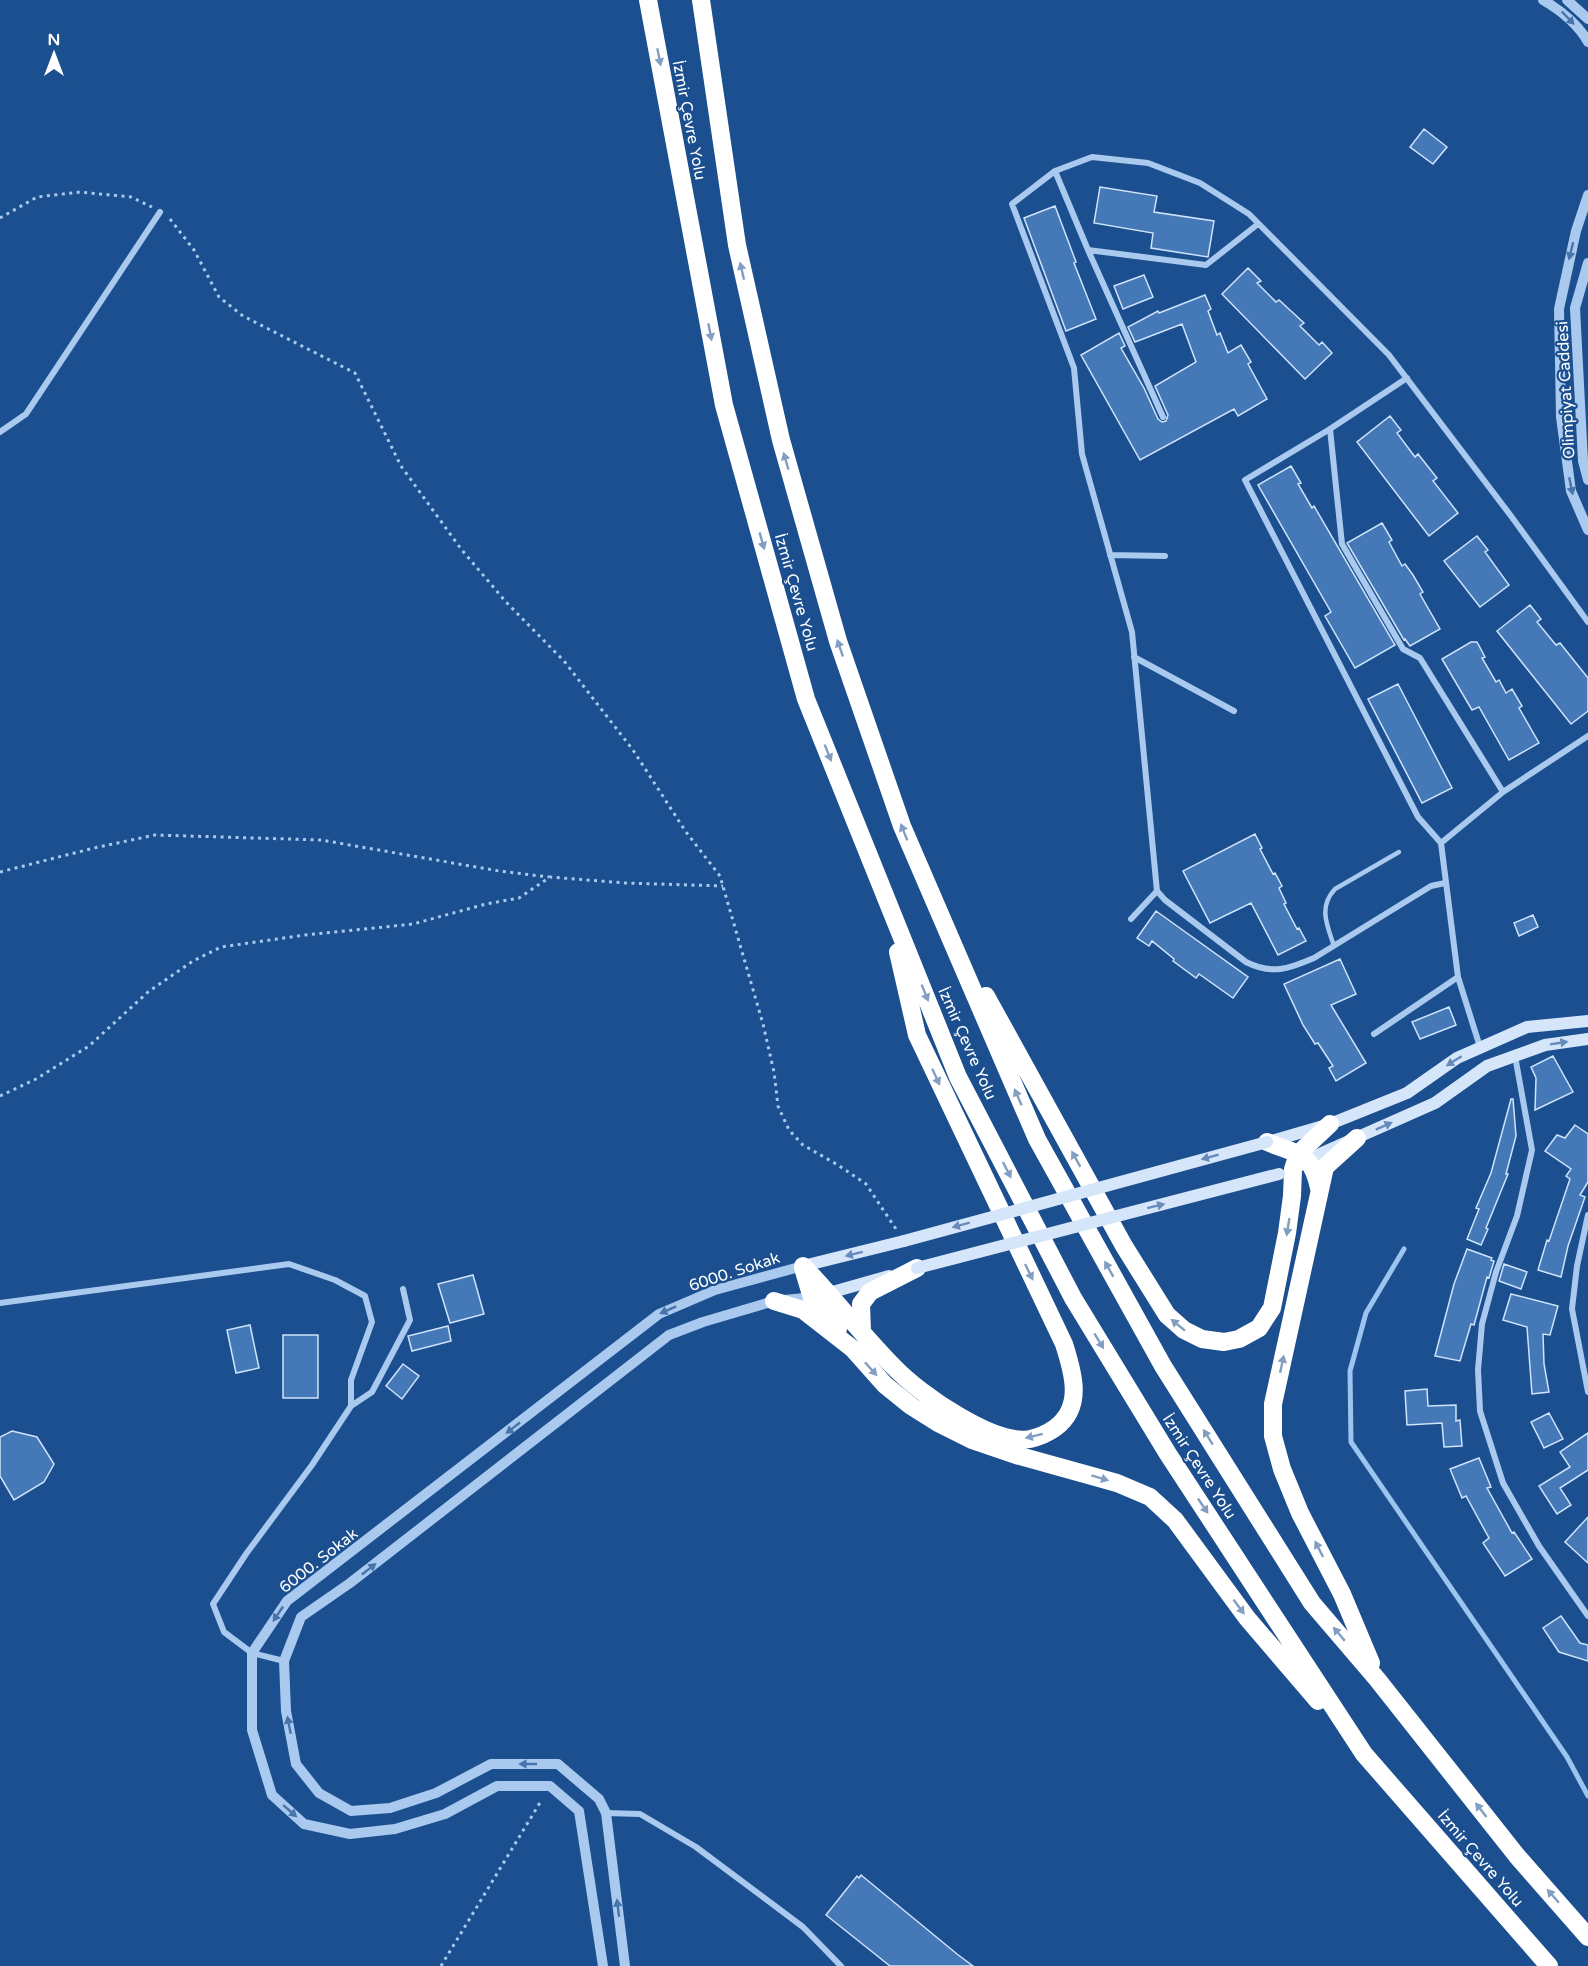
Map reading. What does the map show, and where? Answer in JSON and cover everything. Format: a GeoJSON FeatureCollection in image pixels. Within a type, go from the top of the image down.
{"type":"FeatureCollection","features":[{"type":"Feature","properties":{"kind":"highway","name":"İzmir Çevre Yolu"},"geometry":{"type":"LineString","coordinates":[[648,0],[724,405],[806,699],[958,1077],[1073,1298],[1168,1454],[1364,1754],[1549,1966]]}},
{"type":"Feature","properties":{"kind":"highway","name":"İzmir Çevre Yolu"},"geometry":{"type":"LineString","coordinates":[[701,0],[737,245],[781,440],[838,641],[902,826],[1037,1139],[1158,1356],[1312,1603],[1377,1679],[1517,1856],[1588,1937]]}},
{"type":"Feature","properties":{"kind":"highway"},"geometry":{"type":"LineString","coordinates":[[927,886],[1124,1246],[1167,1316],[1184,1330],[1202,1339],[1224,1342],[1239,1339],[1259,1328],[1272,1308],[1287,1233],[1295,1164],[1330,1124]]}},
{"type":"Feature","properties":{"kind":"highway"},"geometry":{"type":"LineString","coordinates":[[821,1295],[862,1331],[896,1370],[949,1411],[978,1426],[1006,1437],[1029,1440],[1062,1423],[1072,1405],[1074,1377],[1064,1344],[916,1035],[887,900]]}},
{"type":"Feature","properties":{"kind":"highway"},"geometry":{"type":"LineString","coordinates":[[1357,1138],[1325,1167],[1319,1188],[1273,1404],[1273,1436],[1282,1469],[1300,1513],[1342,1594],[1377,1679]]}},
{"type":"Feature","properties":{"kind":"highway"},"geometry":{"type":"LineString","coordinates":[[1267,1142],[1295,1164],[1315,1170],[1319,1188]]}},
{"type":"Feature","properties":{"kind":"highway"},"geometry":{"type":"LineString","coordinates":[[803,1266],[853,1349]]}},
{"type":"Feature","properties":{"kind":"highway"},"geometry":{"type":"LineString","coordinates":[[862,1331],[861,1304],[870,1292],[916,1268]]}},
{"type":"Feature","properties":{"kind":"highway"},"geometry":{"type":"LineString","coordinates":[[774,1301],[802,1310],[853,1349],[885,1385],[911,1406],[946,1428],[972,1440],[1016,1455],[1117,1483],[1150,1497],[1175,1520],[1247,1618],[1364,1754]]}},
{"type":"Feature","properties":{"kind":"main road"},"geometry":{"type":"LineString","coordinates":[[803,1266],[904,1241],[1330,1124],[1407,1093],[1457,1058],[1527,1027],[1588,1021]]}},
{"type":"Feature","properties":{"kind":"main road"},"geometry":{"type":"LineString","coordinates":[[821,1295],[1295,1164],[1435,1103],[1487,1066],[1545,1045],[1588,1039]]}},
{"type":"Feature","properties":{"kind":"street"},"geometry":{"type":"LineString","coordinates":[[1543,0],[1561,10],[1588,42]]}},
{"type":"Feature","properties":{"kind":"street"},"geometry":{"type":"LineString","coordinates":[[1567,0],[1588,19]]}},
{"type":"Feature","properties":{"kind":"street"},"geometry":{"type":"LineString","coordinates":[[1445,883],[1431,886],[1314,958],[1295,966],[1261,970],[1246,962],[1165,900],[1157,891],[1132,632],[1082,454],[1074,368],[1012,204],[1055,171],[1092,157],[1148,163],[1200,183],[1249,214],[1389,355],[1588,622]]}},
{"type":"Feature","properties":{"kind":"street"},"geometry":{"type":"LineString","coordinates":[[1055,171],[1163,417]]}},
{"type":"Feature","properties":{"kind":"street","name":"Olimpiyat Caddesi"},"geometry":{"type":"LineString","coordinates":[[1588,195],[1576,231],[1559,309],[1561,417],[1565,449],[1571,491],[1588,530]]}},
{"type":"Feature","properties":{"kind":"street"},"geometry":{"type":"LineString","coordinates":[[0,432],[26,414],[160,212]]}},
{"type":"Feature","properties":{"kind":"street"},"geometry":{"type":"LineString","coordinates":[[1088,250],[1206,265],[1258,224]]}},
{"type":"Feature","properties":{"kind":"street","name":"Olimpiyat Caddesi"},"geometry":{"type":"LineString","coordinates":[[1588,263],[1575,308],[1583,461],[1588,480]]}},
{"type":"Feature","properties":{"kind":"street"},"geometry":{"type":"LineString","coordinates":[[1407,378],[1330,429],[1245,480],[1418,817],[1441,843],[1458,977],[1480,1047]]}},
{"type":"Feature","properties":{"kind":"street"},"geometry":{"type":"LineString","coordinates":[[1330,429],[1342,544],[1403,649],[1420,658],[1503,792]]}},
{"type":"Feature","properties":{"kind":"street"},"geometry":{"type":"LineString","coordinates":[[1110,555],[1165,556]]}},
{"type":"Feature","properties":{"kind":"street"},"geometry":{"type":"LineString","coordinates":[[1134,657],[1234,711]]}},
{"type":"Feature","properties":{"kind":"street"},"geometry":{"type":"LineString","coordinates":[[1441,843],[1503,792],[1588,736]]}},
{"type":"Feature","properties":{"kind":"street"},"geometry":{"type":"LineString","coordinates":[[1131,919],[1157,891]]}},
{"type":"Feature","properties":{"kind":"street"},"geometry":{"type":"LineString","coordinates":[[1374,1034],[1458,977]]}},
{"type":"Feature","properties":{"kind":"street"},"geometry":{"type":"LineString","coordinates":[[1515,1056],[1532,1150],[1516,1216],[1496,1272],[1482,1324],[1478,1370],[1480,1411],[1503,1483],[1539,1546],[1588,1616]]}},
{"type":"Feature","properties":{"kind":"street"},"geometry":{"type":"LineString","coordinates":[[1588,1215],[1577,1266],[1572,1309],[1588,1392]]}},
{"type":"Feature","properties":{"kind":"street"},"geometry":{"type":"LineString","coordinates":[[0,1303],[289,1264],[335,1280],[365,1296],[372,1322],[351,1380],[351,1406]]}},
{"type":"Feature","properties":{"kind":"street","name":"6000. Sokak"},"geometry":{"type":"LineString","coordinates":[[252,1653],[287,1601],[659,1314],[715,1290],[803,1266]]}},
{"type":"Feature","properties":{"kind":"street"},"geometry":{"type":"LineString","coordinates":[[284,1661],[252,1653],[224,1632],[213,1604],[351,1406],[372,1392],[410,1320],[403,1289]]}},
{"type":"Feature","properties":{"kind":"street"},"geometry":{"type":"LineString","coordinates":[[625,1966],[606,1813],[599,1800],[558,1764],[491,1764],[436,1793],[390,1808],[351,1812],[319,1793],[296,1764],[286,1711],[284,1661],[301,1617],[350,1583],[669,1335],[703,1322],[774,1301],[821,1295]]}},
{"type":"Feature","properties":{"kind":"street"},"geometry":{"type":"LineString","coordinates":[[252,1653],[252,1730],[268,1785],[272,1795],[304,1824],[350,1834],[394,1829],[445,1814],[496,1786],[550,1786],[579,1811],[603,1966]]}},
{"type":"Feature","properties":{"kind":"street"},"geometry":{"type":"LineString","coordinates":[[606,1813],[640,1814],[696,1847],[803,1927],[841,1966]]}},
{"type":"Feature","properties":{"kind":"lane"},"geometry":{"type":"LineString","coordinates":[[1334,946],[1324,915],[1326,902],[1330,895],[1335,889],[1399,852]]}},
{"type":"Feature","properties":{"kind":"path"},"geometry":{"type":"LineString","coordinates":[[0,218],[37,197],[80,192],[131,197],[166,215],[194,250],[219,297],[243,316],[355,373],[408,476],[461,549],[506,602],[564,661],[633,750],[686,832],[720,876],[763,1024],[774,1072],[778,1106],[789,1130],[803,1145],[838,1165],[866,1185],[904,1241]]}},
{"type":"Feature","properties":{"kind":"path"},"geometry":{"type":"LineString","coordinates":[[0,872],[155,835],[321,840],[499,871],[550,877],[625,883],[723,886]]}},
{"type":"Feature","properties":{"kind":"path"},"geometry":{"type":"LineString","coordinates":[[0,1096],[36,1079],[89,1046],[148,992],[193,961],[221,947],[305,935],[413,924],[486,904],[519,898],[550,877]]}},
{"type":"Feature","properties":{"kind":"path"},"geometry":{"type":"LineString","coordinates":[[441,1966],[550,1786]]}},
{"type":"Feature","properties":{"kind":"building"},"geometry":{"type":"Polygon","coordinates":[[[1424,129],[1447,147],[1433,164],[1410,147],[1424,129]]]}},
{"type":"Feature","properties":{"kind":"building"},"geometry":{"type":"Polygon","coordinates":[[[1100,187],[1157,196],[1154,212],[1214,221],[1208,257],[1151,248],[1153,233],[1094,223],[1100,187]]]}},
{"type":"Feature","properties":{"kind":"building"},"geometry":{"type":"Polygon","coordinates":[[[1055,206],[1096,319],[1066,331],[1024,218],[1055,206]]]}},
{"type":"Feature","properties":{"kind":"building"},"geometry":{"type":"Polygon","coordinates":[[[1248,268],[1261,281],[1257,283],[1276,302],[1279,300],[1304,323],[1300,326],[1319,345],[1322,342],[1332,353],[1305,379],[1222,294],[1248,268]]]}},
{"type":"Feature","properties":{"kind":"building"},"geometry":{"type":"Polygon","coordinates":[[[1144,275],[1153,297],[1123,309],[1114,286],[1144,275]]]}},
{"type":"Feature","properties":{"kind":"building"},"geometry":{"type":"Polygon","coordinates":[[[1205,295],[1217,335],[1220,333],[1228,353],[1241,345],[1251,362],[1248,364],[1267,399],[1238,416],[1234,409],[1140,460],[1081,355],[1119,333],[1125,346],[1121,348],[1144,388],[1158,419],[1162,422],[1166,421],[1168,415],[1155,386],[1196,362],[1182,324],[1135,342],[1128,327],[1158,311],[1159,313],[1205,295]]]}},
{"type":"Feature","properties":{"kind":"building"},"geometry":{"type":"Polygon","coordinates":[[[1390,416],[1401,430],[1397,433],[1415,457],[1418,454],[1437,478],[1433,481],[1458,513],[1429,536],[1357,442],[1390,416]]]}},
{"type":"Feature","properties":{"kind":"building"},"geometry":{"type":"Polygon","coordinates":[[[1291,466],[1301,483],[1298,484],[1312,508],[1314,506],[1395,645],[1355,668],[1325,616],[1331,612],[1258,485],[1291,466]]]}},
{"type":"Feature","properties":{"kind":"building"},"geometry":{"type":"Polygon","coordinates":[[[1382,523],[1392,540],[1389,542],[1402,566],[1405,564],[1413,575],[1423,592],[1420,594],[1440,629],[1410,646],[1404,640],[1347,543],[1382,523]]]}},
{"type":"Feature","properties":{"kind":"building"},"geometry":{"type":"Polygon","coordinates":[[[1477,536],[1488,550],[1485,552],[1509,585],[1480,607],[1444,561],[1477,536]]]}},
{"type":"Feature","properties":{"kind":"building"},"geometry":{"type":"Polygon","coordinates":[[[1530,605],[1541,619],[1537,622],[1556,645],[1560,643],[1588,678],[1588,711],[1571,724],[1497,631],[1530,605]]]}},
{"type":"Feature","properties":{"kind":"building"},"geometry":{"type":"Polygon","coordinates":[[[1471,642],[1477,642],[1485,657],[1482,658],[1496,682],[1499,680],[1506,693],[1512,689],[1522,706],[1519,708],[1539,743],[1509,760],[1479,707],[1472,710],[1442,659],[1471,642]]]}},
{"type":"Feature","properties":{"kind":"building"},"geometry":{"type":"Polygon","coordinates":[[[1398,684],[1452,788],[1422,803],[1368,699],[1398,684]]]}},
{"type":"Feature","properties":{"kind":"building"},"geometry":{"type":"Polygon","coordinates":[[[1255,834],[1262,848],[1260,849],[1282,886],[1279,888],[1286,903],[1284,904],[1306,941],[1278,955],[1251,903],[1210,923],[1183,871],[1255,834]]]}},
{"type":"Feature","properties":{"kind":"building"},"geometry":{"type":"Polygon","coordinates":[[[1156,911],[1248,977],[1233,998],[1199,974],[1196,978],[1152,941],[1149,946],[1137,938],[1156,911]]]}},
{"type":"Feature","properties":{"kind":"building"},"geometry":{"type":"Polygon","coordinates":[[[1533,915],[1538,927],[1519,936],[1514,923],[1533,915]]]}},
{"type":"Feature","properties":{"kind":"building"},"geometry":{"type":"Polygon","coordinates":[[[1340,959],[1356,994],[1331,1005],[1366,1063],[1336,1081],[1329,1068],[1333,1066],[1303,1025],[1284,984],[1340,959]]]}},
{"type":"Feature","properties":{"kind":"building"},"geometry":{"type":"Polygon","coordinates":[[[1449,1007],[1456,1025],[1420,1039],[1412,1022],[1449,1007]]]}},
{"type":"Feature","properties":{"kind":"building"},"geometry":{"type":"Polygon","coordinates":[[[1553,1056],[1573,1092],[1535,1110],[1536,1078],[1531,1067],[1553,1056]]]}},
{"type":"Feature","properties":{"kind":"building"},"geometry":{"type":"Polygon","coordinates":[[[1511,1099],[1513,1099],[1516,1136],[1506,1174],[1508,1174],[1481,1245],[1467,1239],[1479,1209],[1476,1208],[1491,1173],[1511,1099]]]}},
{"type":"Feature","properties":{"kind":"building"},"geometry":{"type":"Polygon","coordinates":[[[1575,1125],[1588,1134],[1588,1182],[1580,1195],[1585,1197],[1568,1246],[1561,1277],[1538,1270],[1570,1179],[1566,1176],[1571,1169],[1545,1151],[1557,1135],[1565,1138],[1575,1125]]]}},
{"type":"Feature","properties":{"kind":"building"},"geometry":{"type":"Polygon","coordinates":[[[1467,1249],[1492,1258],[1491,1260],[1494,1261],[1460,1361],[1435,1356],[1454,1284],[1467,1249]]]}},
{"type":"Feature","properties":{"kind":"building"},"geometry":{"type":"Polygon","coordinates":[[[1504,1264],[1527,1272],[1521,1289],[1499,1281],[1504,1264]]]}},
{"type":"Feature","properties":{"kind":"building"},"geometry":{"type":"Polygon","coordinates":[[[473,1275],[484,1314],[450,1323],[438,1284],[473,1275]]]}},
{"type":"Feature","properties":{"kind":"building"},"geometry":{"type":"Polygon","coordinates":[[[1511,1294],[1558,1306],[1550,1335],[1543,1334],[1544,1364],[1549,1392],[1532,1394],[1527,1327],[1503,1320],[1511,1294]]]}},
{"type":"Feature","properties":{"kind":"building"},"geometry":{"type":"Polygon","coordinates":[[[250,1325],[259,1368],[236,1373],[227,1330],[250,1325]]]}},
{"type":"Feature","properties":{"kind":"building"},"geometry":{"type":"Polygon","coordinates":[[[448,1326],[451,1341],[412,1351],[408,1336],[448,1326]]]}},
{"type":"Feature","properties":{"kind":"building"},"geometry":{"type":"Polygon","coordinates":[[[283,1335],[318,1335],[318,1398],[283,1398],[283,1335]]]}},
{"type":"Feature","properties":{"kind":"building"},"geometry":{"type":"Polygon","coordinates":[[[403,1364],[419,1376],[402,1399],[386,1386],[403,1364]]]}},
{"type":"Feature","properties":{"kind":"building"},"geometry":{"type":"Polygon","coordinates":[[[1427,1389],[1428,1406],[1456,1405],[1456,1421],[1460,1420],[1462,1446],[1444,1447],[1442,1423],[1407,1425],[1405,1391],[1427,1389]]]}},
{"type":"Feature","properties":{"kind":"building"},"geometry":{"type":"Polygon","coordinates":[[[1549,1413],[1563,1439],[1544,1448],[1531,1422],[1549,1413]]]}},
{"type":"Feature","properties":{"kind":"building"},"geometry":{"type":"Polygon","coordinates":[[[12,1431],[37,1437],[54,1464],[44,1482],[14,1500],[0,1476],[0,1437],[12,1431]]]}},
{"type":"Feature","properties":{"kind":"building"},"geometry":{"type":"Polygon","coordinates":[[[1588,1433],[1588,1470],[1560,1488],[1571,1505],[1557,1514],[1539,1486],[1570,1467],[1560,1452],[1588,1433]]]}},
{"type":"Feature","properties":{"kind":"building"},"geometry":{"type":"Polygon","coordinates":[[[1479,1458],[1491,1487],[1487,1488],[1512,1533],[1514,1532],[1532,1559],[1505,1576],[1483,1543],[1489,1538],[1466,1496],[1462,1498],[1450,1469],[1479,1458]]]}},
{"type":"Feature","properties":{"kind":"building"},"geometry":{"type":"Polygon","coordinates":[[[1588,1517],[1588,1563],[1565,1542],[1588,1517]]]}},
{"type":"Feature","properties":{"kind":"building"},"geometry":{"type":"Polygon","coordinates":[[[1561,1616],[1580,1643],[1588,1645],[1588,1661],[1559,1652],[1543,1628],[1561,1616]]]}},
{"type":"Feature","properties":{"kind":"building"},"geometry":{"type":"Polygon","coordinates":[[[861,1875],[973,1966],[890,1966],[826,1915],[857,1876],[859,1878],[861,1875]]]}},
{"type":"Feature","properties":{"kind":"waterway"},"geometry":{"type":"LineString","coordinates":[[1404,1249],[1366,1313],[1350,1371],[1351,1442],[1567,1757],[1588,1796]]}}]}
